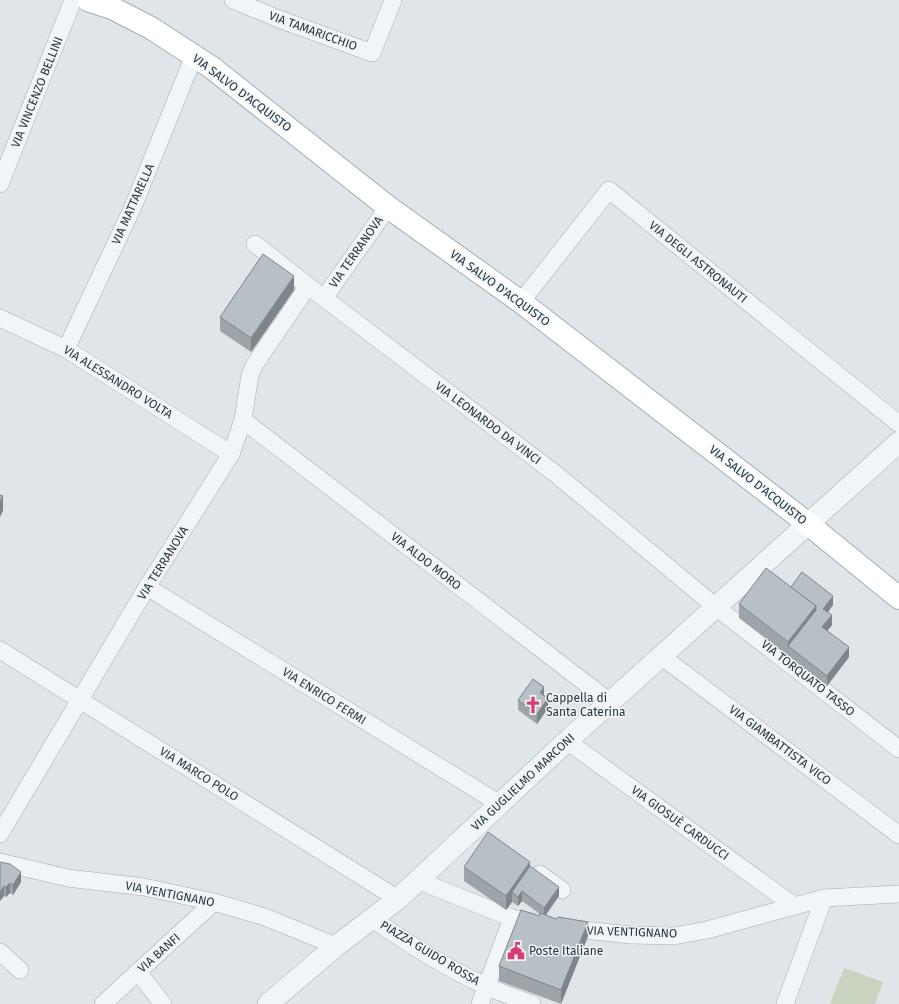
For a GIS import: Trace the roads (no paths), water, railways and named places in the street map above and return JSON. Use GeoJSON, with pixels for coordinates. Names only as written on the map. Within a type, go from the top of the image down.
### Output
{"type":"FeatureCollection","features":[{"type":"Feature","properties":{"kind":"main road","name":"VIA SALVO D'ACQUISTO"},"geometry":{"type":"LineString","coordinates":[[88,0],[113,4],[211,67],[388,207],[521,302],[807,523],[899,598]]}},
{"type":"Feature","properties":{"kind":"street","name":"VIA VINCENZO BELLINI"},"geometry":{"type":"LineString","coordinates":[[0,184],[73,0]]}},
{"type":"Feature","properties":{"kind":"street","name":"VIA TAMARICCHIO"},"geometry":{"type":"LineString","coordinates":[[233,0],[279,19],[372,53],[393,0]]}},
{"type":"Feature","properties":{"kind":"street","name":"VIA MATTARELLA"},"geometry":{"type":"LineString","coordinates":[[66,349],[132,209],[194,56]]}},
{"type":"Feature","properties":{"kind":"street","name":"VIA DEGLI ASTRONAUTI"},"geometry":{"type":"LineString","coordinates":[[521,302],[609,190],[899,424]]}},
{"type":"Feature","properties":{"kind":"street","name":"VIA TERRANOVA"},"geometry":{"type":"LineString","coordinates":[[324,298],[388,207]]}},
{"type":"Feature","properties":{"kind":"street","name":"VIA LEONARDO DA VINCI"},"geometry":{"type":"LineString","coordinates":[[255,244],[557,475],[716,607]]}},
{"type":"Feature","properties":{"kind":"street","name":"VIA TERRANOVA"},"geometry":{"type":"LineString","coordinates":[[0,834],[147,587],[231,454],[243,420],[250,375],[255,364],[308,286]]}},
{"type":"Feature","properties":{"kind":"street","name":"VIA ALESSANDRO VOLTA"},"geometry":{"type":"LineString","coordinates":[[0,318],[66,349],[231,454]]}},
{"type":"Feature","properties":{"kind":"street","name":"VIA ALDO MORO"},"geometry":{"type":"LineString","coordinates":[[243,420],[610,702]]}},
{"type":"Feature","properties":{"kind":"street","name":"VIA GUGLIELMO MARCONI"},"geometry":{"type":"LineString","coordinates":[[268,1004],[336,946],[373,919],[417,880],[482,831],[500,804],[567,741],[807,523],[899,442]]}},
{"type":"Feature","properties":{"kind":"street","name":"VIA ENRICO FERMI"},"geometry":{"type":"LineString","coordinates":[[147,587],[500,804]]}},
{"type":"Feature","properties":{"kind":"street","name":"VIA TORQUATO TASSO"},"geometry":{"type":"LineString","coordinates":[[716,607],[899,749]]}},
{"type":"Feature","properties":{"kind":"street","name":"VIA MARCO POLO"},"geometry":{"type":"LineString","coordinates":[[0,650],[398,898]]}},
{"type":"Feature","properties":{"kind":"street","name":"VIA GIAMBATTISTA VICO"},"geometry":{"type":"LineString","coordinates":[[661,656],[899,835]]}},
{"type":"Feature","properties":{"kind":"street","name":"VIA GIOSUÈ CARDUCCI"},"geometry":{"type":"LineString","coordinates":[[567,741],[793,905]]}},
{"type":"Feature","properties":{"kind":"street","name":"VIA VENTIGNANO"},"geometry":{"type":"LineString","coordinates":[[0,862],[68,878],[144,887],[214,902],[265,917],[336,946]]}},
{"type":"Feature","properties":{"kind":"street"},"geometry":{"type":"LineString","coordinates":[[525,863],[562,890]]}},
{"type":"Feature","properties":{"kind":"street","name":"VIA VENTIGNANO"},"geometry":{"type":"LineString","coordinates":[[417,880],[512,918],[579,930],[631,935],[674,936],[707,930],[793,905],[824,898],[899,894]]}},
{"type":"Feature","properties":{"kind":"street"},"geometry":{"type":"LineString","coordinates":[[785,1004],[824,898]]}},
{"type":"Feature","properties":{"kind":"street","name":"VIA BANFI"},"geometry":{"type":"LineString","coordinates":[[103,1004],[214,902]]}},
{"type":"Feature","properties":{"kind":"street"},"geometry":{"type":"LineString","coordinates":[[480,1004],[512,918]]}},
{"type":"Feature","properties":{"kind":"street","name":"PIAZZA GUIDO ROSSA"},"geometry":{"type":"LineString","coordinates":[[373,919],[394,934],[487,986],[532,1004]]}},
{"type":"Feature","properties":{"kind":"street"},"geometry":{"type":"LineString","coordinates":[[0,952],[20,970]]}},
{"type":"Feature","properties":{"kind":"street"},"geometry":{"type":"LineString","coordinates":[[138,972],[163,1004]]}},
{"type":"Feature","properties":{"kind":"place","name":"Cappella di Santa Caterina"},"geometry":{"type":"Point","coordinates":[533,705]}},
{"type":"Feature","properties":{"kind":"place","name":"Poste Italiane"},"geometry":{"type":"Point","coordinates":[516,951]}}]}
